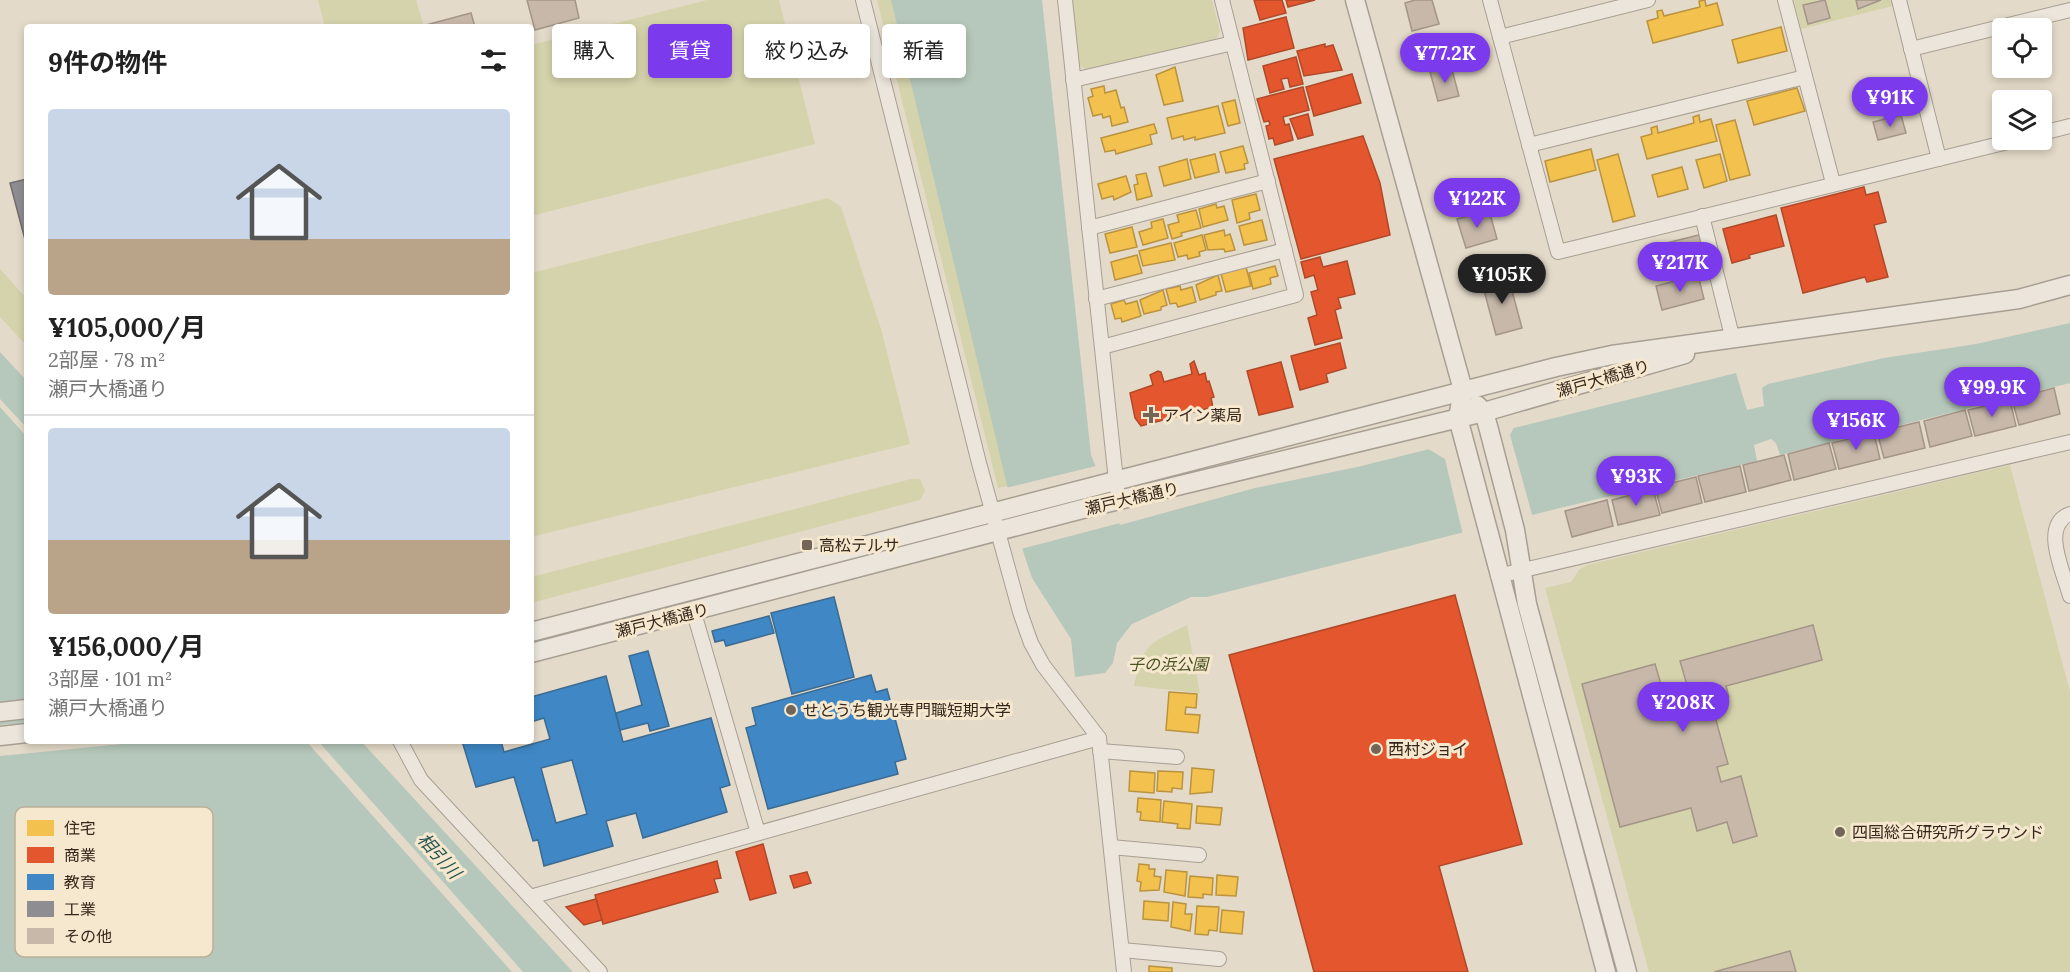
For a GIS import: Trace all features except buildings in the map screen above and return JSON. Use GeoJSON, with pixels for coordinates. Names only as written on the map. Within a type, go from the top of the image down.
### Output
{"type":"FeatureCollection","features":[{"type":"Feature","properties":{"kind":"street"},"geometry":{"type":"LineString","coordinates":[[863,0],[991,512],[1031,643],[1043,665],[1099,744],[1124,972]]}},
{"type":"Feature","properties":{"kind":"street"},"geometry":{"type":"LineString","coordinates":[[1065,0],[1102,347],[1110,482],[1115,502]]}},
{"type":"Feature","properties":{"kind":"street"},"geometry":{"type":"LineString","coordinates":[[1102,347],[1296,295],[1222,0]]}},
{"type":"Feature","properties":{"kind":"street"},"geometry":{"type":"LineString","coordinates":[[1355,0],[1463,390],[1458,418],[1498,576],[1606,972]]}},
{"type":"Feature","properties":{"kind":"street"},"geometry":{"type":"LineString","coordinates":[[1490,0],[1558,252],[1992,146]]}},
{"type":"Feature","properties":{"kind":"street"},"geometry":{"type":"LineString","coordinates":[[1500,37],[1648,0]]}},
{"type":"Feature","properties":{"kind":"street"},"geometry":{"type":"LineString","coordinates":[[1785,0],[1833,183]]}},
{"type":"Feature","properties":{"kind":"street"},"geometry":{"type":"LineString","coordinates":[[1899,0],[1939,159]]}},
{"type":"Feature","properties":{"kind":"street"},"geometry":{"type":"LineString","coordinates":[[1911,49],[2070,10]]}},
{"type":"Feature","properties":{"kind":"street"},"geometry":{"type":"LineString","coordinates":[[1073,80],[1233,43]]}},
{"type":"Feature","properties":{"kind":"street"},"geometry":{"type":"LineString","coordinates":[[1529,146],[1805,77]]}},
{"type":"Feature","properties":{"kind":"street"},"geometry":{"type":"LineString","coordinates":[[2052,130],[2070,126]]}},
{"type":"Feature","properties":{"kind":"street"},"geometry":{"type":"LineString","coordinates":[[1089,228],[1268,182]]}},
{"type":"Feature","properties":{"kind":"street"},"geometry":{"type":"LineString","coordinates":[[1702,216],[1733,340]]}},
{"type":"Feature","properties":{"kind":"street"},"geometry":{"type":"LineString","coordinates":[[1096,299],[1285,250]]}},
{"type":"Feature","properties":{"kind":"street","name":"瀬戸大橋通り"},"geometry":{"type":"LineString","coordinates":[[534,631],[813,561],[991,512],[1463,390],[1612,355],[2019,299],[2070,285]]}},
{"type":"Feature","properties":{"kind":"street","name":"瀬戸大橋通り"},"geometry":{"type":"LineString","coordinates":[[534,652],[1016,526],[1484,412],[1598,381],[1733,340]]}},
{"type":"Feature","properties":{"kind":"street"},"geometry":{"type":"LineString","coordinates":[[1463,390],[1484,412],[1515,530],[1527,604],[1626,972]]}},
{"type":"Feature","properties":{"kind":"street"},"geometry":{"type":"LineString","coordinates":[[1498,576],[2070,442]]}},
{"type":"Feature","properties":{"kind":"street"},"geometry":{"type":"LineString","coordinates":[[2070,514],[2060,520],[2054,535],[2070,596]]}},
{"type":"Feature","properties":{"kind":"street"},"geometry":{"type":"LineString","coordinates":[[694,612],[758,833]]}},
{"type":"Feature","properties":{"kind":"street"},"geometry":{"type":"LineString","coordinates":[[0,712],[24,709]]}},
{"type":"Feature","properties":{"kind":"street"},"geometry":{"type":"LineString","coordinates":[[0,736],[24,734]]}},
{"type":"Feature","properties":{"kind":"street"},"geometry":{"type":"LineString","coordinates":[[402,744],[421,780],[600,972]]}},
{"type":"Feature","properties":{"kind":"street"},"geometry":{"type":"LineString","coordinates":[[530,897],[758,833],[1099,744],[1177,757]]}},
{"type":"Feature","properties":{"kind":"street"},"geometry":{"type":"LineString","coordinates":[[1111,847],[1199,855]]}},
{"type":"Feature","properties":{"kind":"street"},"geometry":{"type":"LineString","coordinates":[[1122,950],[1219,959]]}},
{"type":"Feature","properties":{"kind":"green space"},"geometry":{"type":"Polygon","coordinates":[[[318,0],[416,0],[423,24],[324,24],[318,0]]]}},
{"type":"Feature","properties":{"kind":"green space"},"geometry":{"type":"Polygon","coordinates":[[[707,0],[779,0],[785,24],[744,24],[744,78],[798,78],[815,144],[534,215],[534,44],[552,40],[552,78],[636,78],[636,24],[613,24],[707,0]]]}},
{"type":"Feature","properties":{"kind":"green space"},"geometry":{"type":"Polygon","coordinates":[[[877,0],[891,0],[897,24],[883,24],[877,0]]]}},
{"type":"Feature","properties":{"kind":"green space"},"geometry":{"type":"Polygon","coordinates":[[[1071,0],[1212,0],[1220,31],[1216,40],[1087,70],[1079,65],[1071,0]]]}},
{"type":"Feature","properties":{"kind":"green space"},"geometry":{"type":"Polygon","coordinates":[[[1794,0],[1891,0],[1893,6],[1801,29],[1794,0]]]}},
{"type":"Feature","properties":{"kind":"green space"},"geometry":{"type":"Polygon","coordinates":[[[896,78],[910,78],[1008,486],[998,488],[896,78]]]}},
{"type":"Feature","properties":{"kind":"green space"},"geometry":{"type":"Polygon","coordinates":[[[828,198],[841,207],[881,329],[910,444],[534,536],[534,272],[828,198]]]}},
{"type":"Feature","properties":{"kind":"green space"},"geometry":{"type":"Polygon","coordinates":[[[0,269],[24,296],[24,343],[0,317],[0,269]]]}},
{"type":"Feature","properties":{"kind":"green space","name":"四国総合研究所グラウンド"},"geometry":{"type":"Polygon","coordinates":[[[2010,465],[2070,692],[2070,972],[1649,972],[1545,588],[1571,582],[1579,570],[1587,565],[2010,465]]]}},
{"type":"Feature","properties":{"kind":"green space"},"geometry":{"type":"Polygon","coordinates":[[[911,479],[920,479],[925,491],[920,500],[534,602],[534,576],[911,479]]]}},
{"type":"Feature","properties":{"kind":"green space","name":"子の浜公園"},"geometry":{"type":"Polygon","coordinates":[[[1187,625],[1200,693],[1134,686],[1141,661],[1150,646],[1187,625]]]}},
{"type":"Feature","properties":{"kind":"water"},"geometry":{"type":"Polygon","coordinates":[[[891,0],[1042,0],[1091,455],[1120,525],[1255,488],[1357,467],[1736,373],[1747,410],[1764,406],[1762,388],[1768,384],[1884,358],[1976,344],[2070,323],[2070,383],[1780,455],[1776,443],[1771,439],[1754,445],[1757,461],[1207,597],[1191,597],[1132,624],[1117,643],[1113,663],[1105,673],[1075,677],[1071,639],[1032,578],[1022,548],[910,78],[966,78],[966,24],[897,24],[891,0]]]}},
{"type":"Feature","properties":{"kind":"water"},"geometry":{"type":"Polygon","coordinates":[[[0,352],[24,378],[24,425],[0,399],[0,352]]]}},
{"type":"Feature","properties":{"kind":"water"},"geometry":{"type":"Polygon","coordinates":[[[0,407],[24,434],[24,744],[309,744],[512,972],[0,972],[0,407]]]}},
{"type":"Feature","properties":{"kind":"water","name":"相引川"},"geometry":{"type":"Polygon","coordinates":[[[321,744],[364,744],[573,972],[523,972],[321,744]]]}},
{"type":"Feature","properties":{"kind":"pier"},"geometry":{"type":"Polygon","coordinates":[[[1515,425],[1510,435],[1533,518],[1463,535],[1445,459],[1425,447],[1515,425]]]}},
{"type":"Feature","properties":{"kind":"pier"},"geometry":{"type":"Polygon","coordinates":[[[1096,466],[1120,523],[1021,549],[1006,488],[1096,466]]]}},
{"type":"Feature","properties":{"kind":"pier"},"geometry":{"type":"Polygon","coordinates":[[[24,723],[24,744],[122,744],[0,756],[0,725],[24,723]]]}},
{"type":"Feature","properties":{"kind":"place","name":"アイン薬局"},"geometry":{"type":"Point","coordinates":[1151,415]}},
{"type":"Feature","properties":{"kind":"place","name":"高松テルサ"},"geometry":{"type":"Point","coordinates":[807,545]}},
{"type":"Feature","properties":{"kind":"place","name":"せとうち観光専門職短期大学"},"geometry":{"type":"Point","coordinates":[791,710]}},
{"type":"Feature","properties":{"kind":"place","name":"西村ジョイ"},"geometry":{"type":"Point","coordinates":[1376,749]}},
{"type":"Feature","properties":{"kind":"place","name":"四国総合研究所グラウンド"},"geometry":{"type":"Point","coordinates":[1840,832]}}]}
